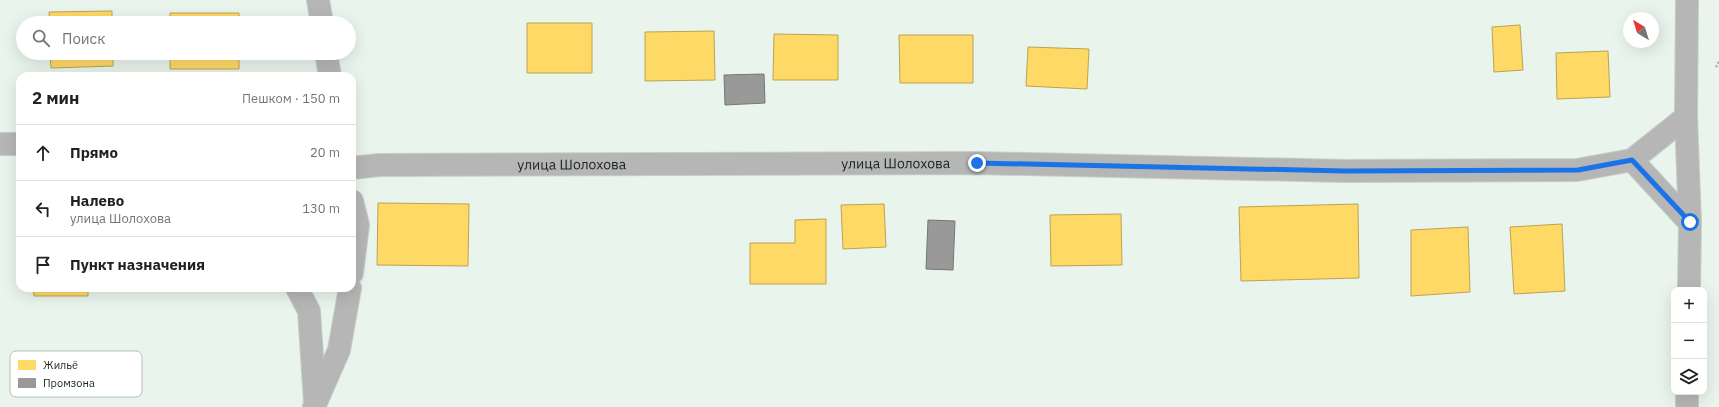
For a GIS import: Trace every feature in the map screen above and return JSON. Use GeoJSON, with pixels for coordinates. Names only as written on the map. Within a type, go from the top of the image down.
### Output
{"type":"FeatureCollection","features":[{"type":"Feature","properties":{"kind":"street"},"geometry":{"type":"LineString","coordinates":[[318,0],[321,16]]}},
{"type":"Feature","properties":{"kind":"street"},"geometry":{"type":"LineString","coordinates":[[1687,0],[1686,117],[1690,222],[1689,287]]}},
{"type":"Feature","properties":{"kind":"street"},"geometry":{"type":"LineString","coordinates":[[327,60],[329,72]]}},
{"type":"Feature","properties":{"kind":"street"},"geometry":{"type":"LineString","coordinates":[[1686,117],[1632,160],[1690,222]]}},
{"type":"Feature","properties":{"kind":"street"},"geometry":{"type":"LineString","coordinates":[[0,144],[16,144]]}},
{"type":"Feature","properties":{"kind":"street","name":"улица Шолохова"},"geometry":{"type":"LineString","coordinates":[[356,168],[379,165],[977,163],[1345,171],[1578,170],[1632,160]]}},
{"type":"Feature","properties":{"kind":"street"},"geometry":{"type":"LineString","coordinates":[[356,217],[358,225],[356,241]]}},
{"type":"Feature","properties":{"kind":"street"},"geometry":{"type":"LineString","coordinates":[[299,292],[309,311],[315,406]]}},
{"type":"Feature","properties":{"kind":"street"},"geometry":{"type":"LineString","coordinates":[[315,406],[339,350],[349,292]]}},
{"type":"Feature","properties":{"kind":"street"},"geometry":{"type":"LineString","coordinates":[[1687,395],[1687,407]]}},
{"type":"Feature","properties":{"kind":"building: Жильё"},"geometry":{"type":"Polygon","coordinates":[[[112,11],[112,16],[49,16],[49,12],[112,11]]]}},
{"type":"Feature","properties":{"kind":"building: Жильё"},"geometry":{"type":"Polygon","coordinates":[[[170,13],[239,13],[239,16],[170,16],[170,13]]]}},
{"type":"Feature","properties":{"kind":"building: Жильё"},"geometry":{"type":"Polygon","coordinates":[[[527,23],[592,23],[592,73],[527,73],[527,23]]]}},
{"type":"Feature","properties":{"kind":"building: Жильё"},"geometry":{"type":"Polygon","coordinates":[[[1520,25],[1523,70],[1494,72],[1492,27],[1520,25]]]}},
{"type":"Feature","properties":{"kind":"building: Жильё"},"geometry":{"type":"Polygon","coordinates":[[[714,31],[715,80],[645,81],[645,32],[714,31]]]}},
{"type":"Feature","properties":{"kind":"building: Жильё"},"geometry":{"type":"Polygon","coordinates":[[[774,34],[838,35],[838,80],[773,80],[774,34]]]}},
{"type":"Feature","properties":{"kind":"building: Жильё"},"geometry":{"type":"Polygon","coordinates":[[[899,35],[973,35],[973,83],[900,83],[899,35]]]}},
{"type":"Feature","properties":{"kind":"building: Жильё"},"geometry":{"type":"Polygon","coordinates":[[[1028,47],[1089,49],[1087,89],[1026,86],[1028,47]]]}},
{"type":"Feature","properties":{"kind":"building: Жильё"},"geometry":{"type":"Polygon","coordinates":[[[1608,51],[1610,97],[1557,99],[1556,53],[1608,51]]]}},
{"type":"Feature","properties":{"kind":"building: Жильё"},"geometry":{"type":"Polygon","coordinates":[[[50,60],[113,60],[113,66],[51,68],[50,60]]]}},
{"type":"Feature","properties":{"kind":"building: Жильё"},"geometry":{"type":"Polygon","coordinates":[[[170,60],[239,60],[239,69],[170,69],[170,60]]]}},
{"type":"Feature","properties":{"kind":"building: Жильё"},"geometry":{"type":"Polygon","coordinates":[[[378,203],[469,204],[468,266],[377,265],[378,203]]]}},
{"type":"Feature","properties":{"kind":"building: Жильё"},"geometry":{"type":"Polygon","coordinates":[[[884,204],[886,247],[843,249],[841,205],[884,204]]]}},
{"type":"Feature","properties":{"kind":"building: Жильё"},"geometry":{"type":"Polygon","coordinates":[[[1358,204],[1359,278],[1241,281],[1239,207],[1358,204]]]}},
{"type":"Feature","properties":{"kind":"building: Жильё"},"geometry":{"type":"Polygon","coordinates":[[[1121,214],[1122,265],[1051,266],[1050,215],[1121,214]]]}},
{"type":"Feature","properties":{"kind":"building: Жильё"},"geometry":{"type":"Polygon","coordinates":[[[826,219],[826,284],[750,284],[750,243],[795,243],[795,220],[826,219]]]}},
{"type":"Feature","properties":{"kind":"building: Жильё"},"geometry":{"type":"Polygon","coordinates":[[[1562,224],[1565,291],[1514,294],[1510,227],[1562,224]]]}},
{"type":"Feature","properties":{"kind":"building: Жильё"},"geometry":{"type":"Polygon","coordinates":[[[1468,227],[1470,292],[1411,296],[1411,230],[1468,227]]]}},
{"type":"Feature","properties":{"kind":"building: Жильё"},"geometry":{"type":"Polygon","coordinates":[[[34,292],[88,292],[88,296],[34,296],[34,292]]]}},
{"type":"Feature","properties":{"kind":"building: Промзона"},"geometry":{"type":"Polygon","coordinates":[[[764,74],[765,103],[725,105],[724,75],[764,74]]]}},
{"type":"Feature","properties":{"kind":"building: Промзона"},"geometry":{"type":"Polygon","coordinates":[[[928,220],[955,221],[953,270],[926,269],[928,220]]]}},
{"type":"Feature","properties":{"kind":"route"},"geometry":{"type":"LineString","coordinates":[[977,163],[1345,171],[1578,170],[1632,160],[1690,222]]}}]}
